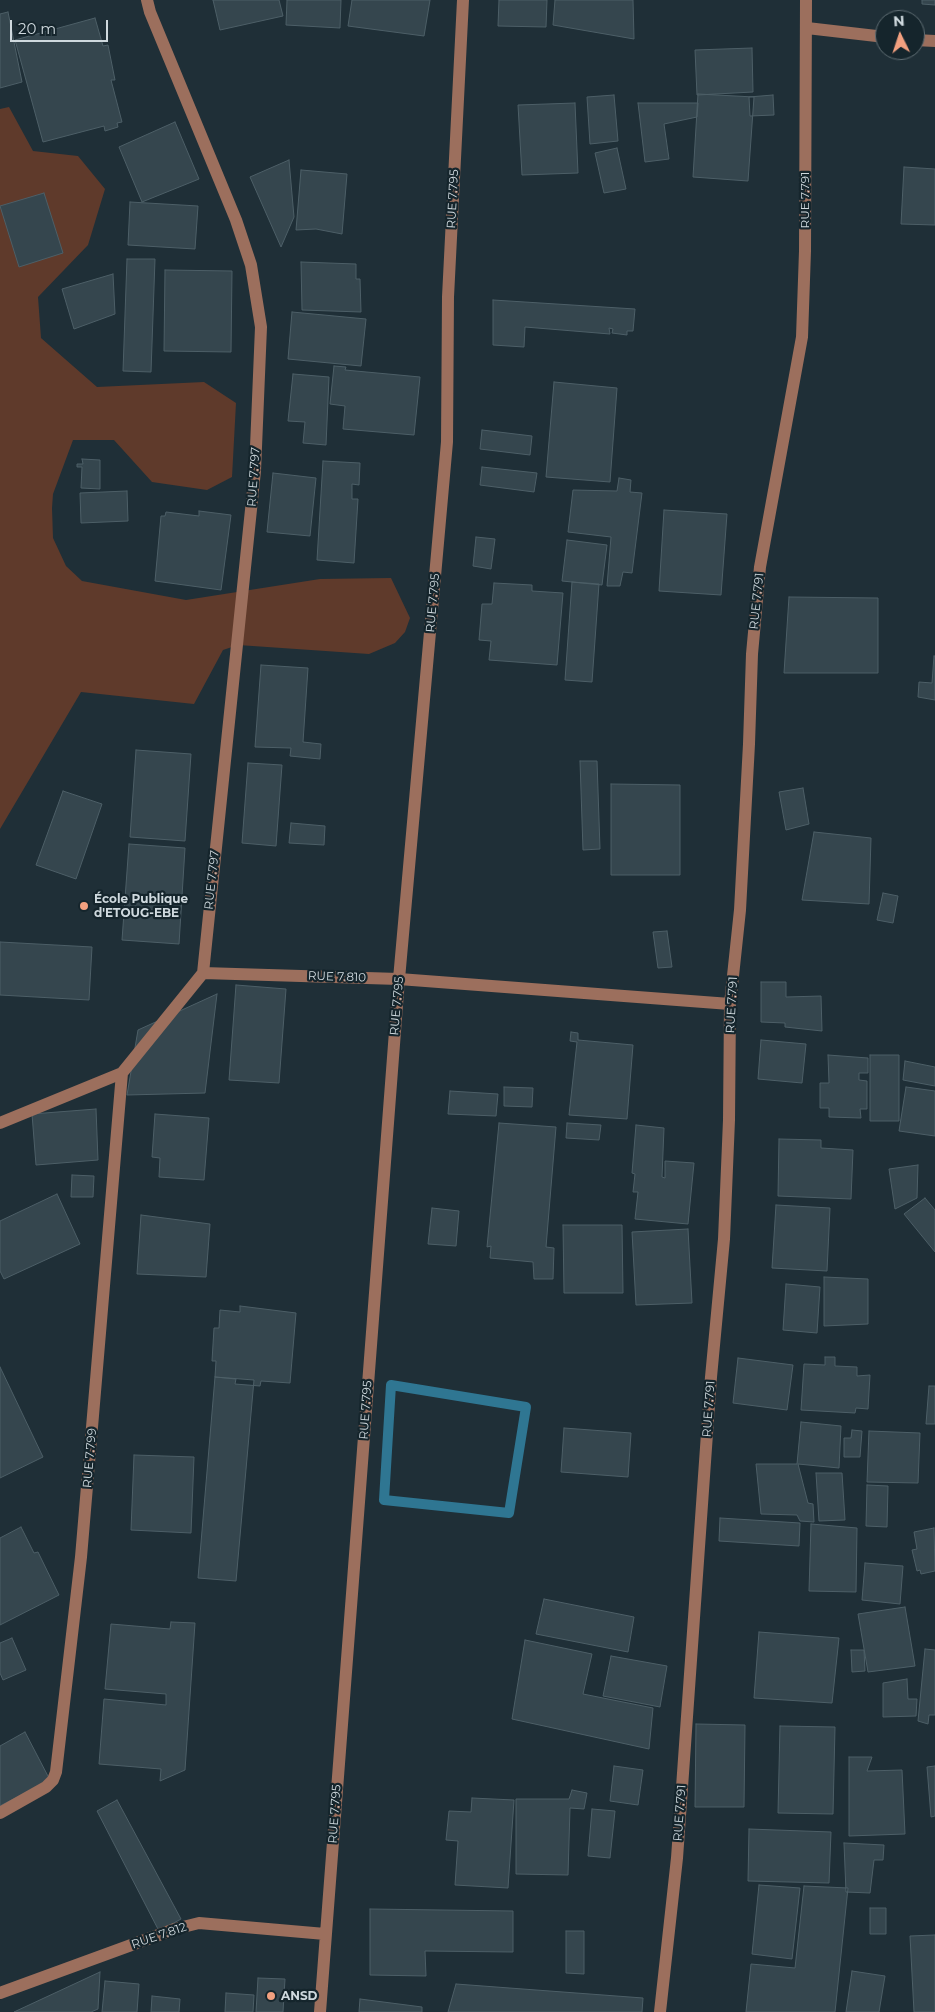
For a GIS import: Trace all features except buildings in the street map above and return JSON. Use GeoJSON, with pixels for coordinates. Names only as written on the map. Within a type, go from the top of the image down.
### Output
{"type":"FeatureCollection","features":[{"type":"Feature","properties":{"kind":"street","name":"RUE 7.797"},"geometry":{"type":"LineString","coordinates":[[147,0],[150,12],[236,220],[251,265],[261,327],[255,471],[203,973]]}},
{"type":"Feature","properties":{"kind":"street","name":"RUE 7.795"},"geometry":{"type":"LineString","coordinates":[[320,2012],[399,979],[447,442],[448,297],[463,0]]}},
{"type":"Feature","properties":{"kind":"street","name":"RUE 7.791"},"geometry":{"type":"LineString","coordinates":[[660,2012],[677,1858],[710,1387],[724,1239],[729,1120],[730,1004],[740,910],[752,654],[760,567],[802,337],[805,251],[806,0]]}},
{"type":"Feature","properties":{"kind":"street"},"geometry":{"type":"LineString","coordinates":[[806,28],[875,36]]}},
{"type":"Feature","properties":{"kind":"street","name":"RUE 7.810"},"geometry":{"type":"LineString","coordinates":[[203,973],[399,979],[730,1004]]}},
{"type":"Feature","properties":{"kind":"street"},"geometry":{"type":"LineString","coordinates":[[0,1123],[122,1073],[203,973]]}},
{"type":"Feature","properties":{"kind":"street","name":"RUE 7.799"},"geometry":{"type":"LineString","coordinates":[[0,1813],[46,1786],[56,1772],[81,1557],[122,1073]]}},
{"type":"Feature","properties":{"kind":"street","name":"RUE 7.812"},"geometry":{"type":"LineString","coordinates":[[0,1993],[175,1929],[199,1923],[325,1934]]}},
{"type":"Feature","properties":{"kind":"shaded area"},"geometry":{"type":"Polygon","coordinates":[[[9,107],[33,151],[78,156],[105,189],[88,245],[38,297],[41,338],[97,387],[204,382],[236,403],[232,477],[207,490],[152,482],[114,440],[73,440],[53,494],[52,508],[53,538],[66,566],[82,581],[186,600],[320,579],[391,578],[410,618],[405,632],[395,643],[369,654],[238,645],[223,650],[194,704],[81,692],[0,829],[0,109],[9,107]]]}},
{"type":"Feature","properties":{"kind":"waterway"},"geometry":{"type":"LineString","coordinates":[[391,1385],[526,1407],[509,1513],[384,1500],[391,1385]]}},
{"type":"Feature","properties":{"kind":"place","name":"École Publique d'ETOUG-EBE"},"geometry":{"type":"Point","coordinates":[84,906]}},
{"type":"Feature","properties":{"kind":"place","name":"ANSD"},"geometry":{"type":"Point","coordinates":[271,1996]}}]}
